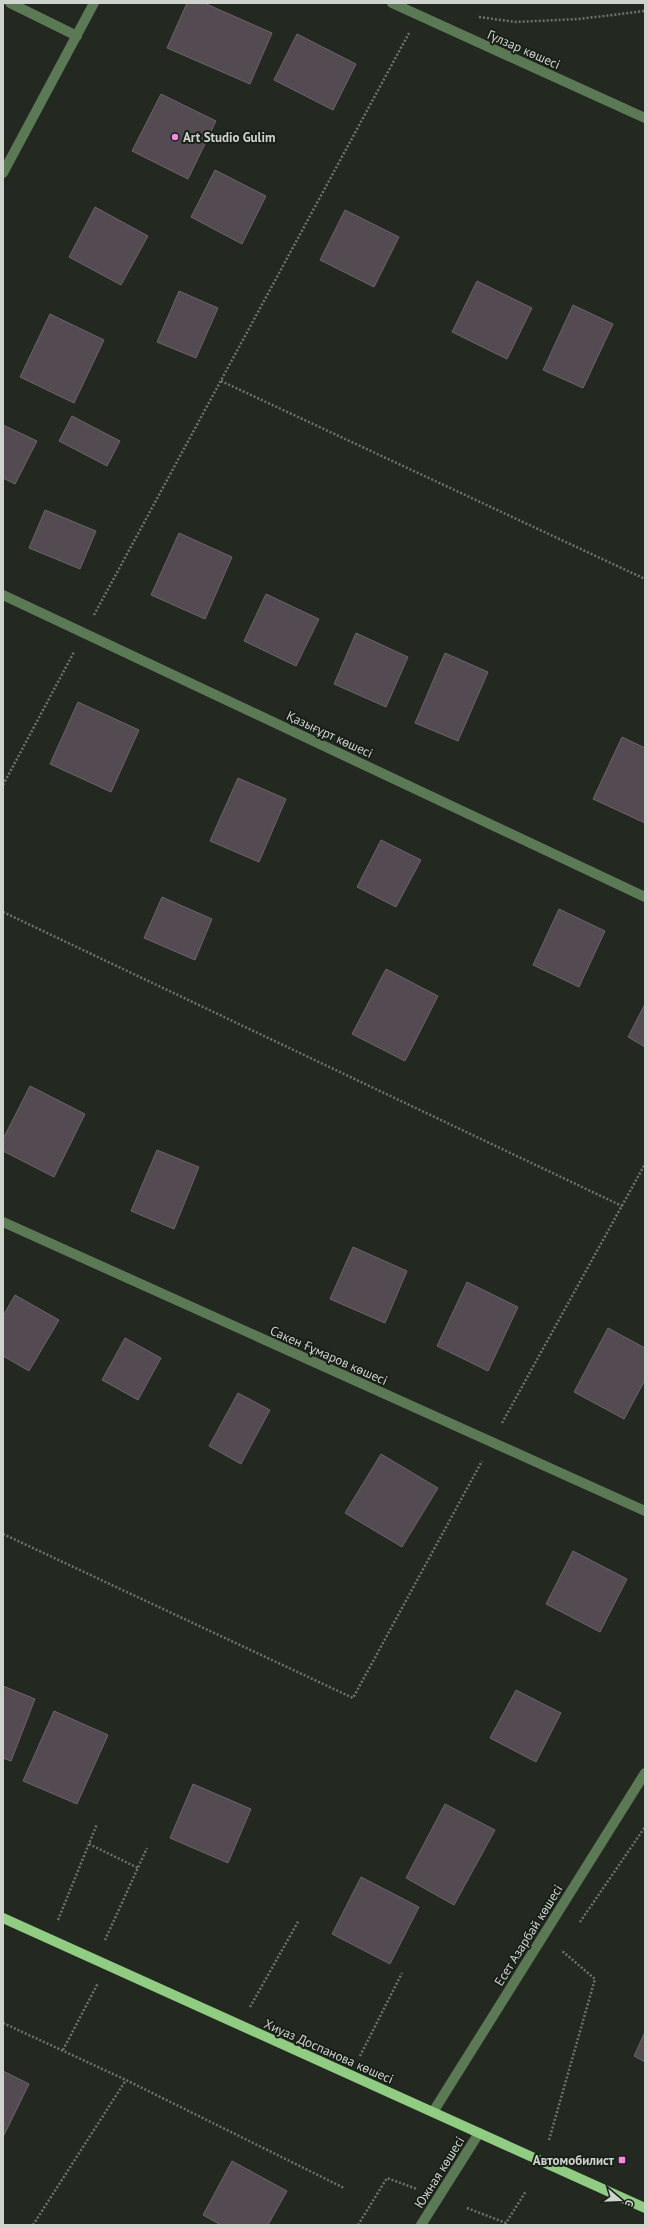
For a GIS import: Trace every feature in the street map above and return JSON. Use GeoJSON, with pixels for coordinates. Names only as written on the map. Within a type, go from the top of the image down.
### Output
{"type":"FeatureCollection","features":[{"type":"Feature","properties":{"kind":"main road","name":"Хиуаз Доспанова көшесі"},"geometry":{"type":"LineString","coordinates":[[3,1918],[645,2208]]}},
{"type":"Feature","properties":{"kind":"street"},"geometry":{"type":"LineString","coordinates":[[10,3],[77,36]]}},
{"type":"Feature","properties":{"kind":"street"},"geometry":{"type":"LineString","coordinates":[[3,173],[94,3]]}},
{"type":"Feature","properties":{"kind":"street","name":"Гүлзар көшесі"},"geometry":{"type":"LineString","coordinates":[[392,3],[645,118]]}},
{"type":"Feature","properties":{"kind":"street","name":"Қазығұрт көшесі"},"geometry":{"type":"LineString","coordinates":[[3,595],[645,897]]}},
{"type":"Feature","properties":{"kind":"street","name":"Сакен Ғұмаров көшесі"},"geometry":{"type":"LineString","coordinates":[[3,1222],[645,1511]]}},
{"type":"Feature","properties":{"kind":"street","name":"Есет Азарбай көшесі"},"geometry":{"type":"LineString","coordinates":[[433,2112],[645,1773]]}},
{"type":"Feature","properties":{"kind":"street","name":"Южная көшесі"},"geometry":{"type":"LineString","coordinates":[[421,2225],[479,2133]]}},
{"type":"Feature","properties":{"kind":"path"},"geometry":{"type":"LineString","coordinates":[[471,16],[516,22],[579,18],[645,11]]}},
{"type":"Feature","properties":{"kind":"path"},"geometry":{"type":"LineString","coordinates":[[3,785],[418,15]]}},
{"type":"Feature","properties":{"kind":"path"},"geometry":{"type":"LineString","coordinates":[[221,381],[645,579]]}},
{"type":"Feature","properties":{"kind":"path"},"geometry":{"type":"LineString","coordinates":[[3,912],[622,1206]]}},
{"type":"Feature","properties":{"kind":"path"},"geometry":{"type":"LineString","coordinates":[[3,1534],[353,1698],[645,1164]]}},
{"type":"Feature","properties":{"kind":"path"},"geometry":{"type":"LineString","coordinates":[[51,1939],[97,1824]]}},
{"type":"Feature","properties":{"kind":"path"},"geometry":{"type":"LineString","coordinates":[[578,1924],[645,1827]]}},
{"type":"Feature","properties":{"kind":"path"},"geometry":{"type":"LineString","coordinates":[[89,1844],[138,1868]]}},
{"type":"Feature","properties":{"kind":"path"},"geometry":{"type":"LineString","coordinates":[[96,1960],[147,1848]]}},
{"type":"Feature","properties":{"kind":"path"},"geometry":{"type":"LineString","coordinates":[[240,2025],[299,1920]]}},
{"type":"Feature","properties":{"kind":"path"},"geometry":{"type":"LineString","coordinates":[[549,2140],[595,1979],[561,1950],[565,1944]]}},
{"type":"Feature","properties":{"kind":"path"},"geometry":{"type":"LineString","coordinates":[[62,2050],[107,1965]]}},
{"type":"Feature","properties":{"kind":"path"},"geometry":{"type":"LineString","coordinates":[[350,2075],[402,1973]]}},
{"type":"Feature","properties":{"kind":"path"},"geometry":{"type":"LineString","coordinates":[[3,2023],[126,2080],[344,2188]]}},
{"type":"Feature","properties":{"kind":"path"},"geometry":{"type":"LineString","coordinates":[[33,2225],[126,2080]]}},
{"type":"Feature","properties":{"kind":"path"},"geometry":{"type":"LineString","coordinates":[[358,2225],[387,2178],[417,2189]]}},
{"type":"Feature","properties":{"kind":"path"},"geometry":{"type":"LineString","coordinates":[[467,2208],[506,2223],[526,2191]]}},
{"type":"Feature","properties":{"kind":"building"},"geometry":{"type":"Polygon","coordinates":[[[187,3],[204,3],[272,33],[250,84],[167,48],[187,3]]]}},
{"type":"Feature","properties":{"kind":"building"},"geometry":{"type":"Polygon","coordinates":[[[297,34],[356,64],[333,110],[274,80],[297,34]]]}},
{"type":"Feature","properties":{"kind":"building"},"geometry":{"type":"Polygon","coordinates":[[[161,94],[216,121],[188,179],[132,151],[161,94]]]}},
{"type":"Feature","properties":{"kind":"building"},"geometry":{"type":"Polygon","coordinates":[[[215,170],[266,196],[242,244],[191,217],[215,170]]]}},
{"type":"Feature","properties":{"kind":"building"},"geometry":{"type":"Polygon","coordinates":[[[95,207],[148,236],[121,285],[69,257],[95,207]]]}},
{"type":"Feature","properties":{"kind":"building"},"geometry":{"type":"Polygon","coordinates":[[[345,210],[399,237],[374,287],[320,260],[345,210]]]}},
{"type":"Feature","properties":{"kind":"building"},"geometry":{"type":"Polygon","coordinates":[[[477,281],[532,308],[507,359],[452,332],[477,281]]]}},
{"type":"Feature","properties":{"kind":"building"},"geometry":{"type":"Polygon","coordinates":[[[179,291],[218,308],[196,358],[157,342],[179,291]]]}},
{"type":"Feature","properties":{"kind":"building"},"geometry":{"type":"Polygon","coordinates":[[[573,305],[613,324],[583,388],[543,370],[573,305]]]}},
{"type":"Feature","properties":{"kind":"building"},"geometry":{"type":"Polygon","coordinates":[[[50,314],[104,340],[74,403],[20,377],[50,314]]]}},
{"type":"Feature","properties":{"kind":"building"},"geometry":{"type":"Polygon","coordinates":[[[72,416],[120,441],[107,466],[59,441],[72,416]]]}},
{"type":"Feature","properties":{"kind":"building"},"geometry":{"type":"Polygon","coordinates":[[[3,425],[37,441],[15,484],[3,478],[3,425]]]}},
{"type":"Feature","properties":{"kind":"building"},"geometry":{"type":"Polygon","coordinates":[[[45,510],[96,531],[80,569],[29,548],[45,510]]]}},
{"type":"Feature","properties":{"kind":"building"},"geometry":{"type":"Polygon","coordinates":[[[179,533],[232,557],[205,619],[151,595],[179,533]]]}},
{"type":"Feature","properties":{"kind":"building"},"geometry":{"type":"Polygon","coordinates":[[[266,594],[319,619],[296,666],[244,641],[266,594]]]}},
{"type":"Feature","properties":{"kind":"building"},"geometry":{"type":"Polygon","coordinates":[[[356,633],[408,657],[386,707],[334,684],[356,633]]]}},
{"type":"Feature","properties":{"kind":"building"},"geometry":{"type":"Polygon","coordinates":[[[445,653],[488,672],[458,741],[415,723],[445,653]]]}},
{"type":"Feature","properties":{"kind":"building"},"geometry":{"type":"Polygon","coordinates":[[[78,702],[139,730],[111,792],[50,764],[78,702]]]}},
{"type":"Feature","properties":{"kind":"building"},"geometry":{"type":"Polygon","coordinates":[[[622,737],[645,748],[645,823],[593,799],[622,737]]]}},
{"type":"Feature","properties":{"kind":"building"},"geometry":{"type":"Polygon","coordinates":[[[238,778],[286,799],[259,862],[210,841],[238,778]]]}},
{"type":"Feature","properties":{"kind":"building"},"geometry":{"type":"Polygon","coordinates":[[[381,840],[421,860],[396,907],[357,887],[381,840]]]}},
{"type":"Feature","properties":{"kind":"building"},"geometry":{"type":"Polygon","coordinates":[[[162,897],[212,919],[195,960],[144,938],[162,897]]]}},
{"type":"Feature","properties":{"kind":"building"},"geometry":{"type":"Polygon","coordinates":[[[559,909],[605,931],[579,987],[533,965],[559,909]]]}},
{"type":"Feature","properties":{"kind":"building"},"geometry":{"type":"Polygon","coordinates":[[[386,969],[438,996],[405,1061],[352,1034],[386,969]]]}},
{"type":"Feature","properties":{"kind":"building"},"geometry":{"type":"Polygon","coordinates":[[[645,1004],[645,1047],[628,1037],[645,1004]]]}},
{"type":"Feature","properties":{"kind":"building"},"geometry":{"type":"Polygon","coordinates":[[[30,1086],[85,1114],[54,1177],[3,1151],[3,1139],[30,1086]]]}},
{"type":"Feature","properties":{"kind":"building"},"geometry":{"type":"Polygon","coordinates":[[[157,1150],[199,1167],[174,1229],[131,1211],[157,1150]]]}},
{"type":"Feature","properties":{"kind":"building"},"geometry":{"type":"Polygon","coordinates":[[[353,1247],[407,1271],[385,1323],[330,1299],[353,1247]]]}},
{"type":"Feature","properties":{"kind":"building"},"geometry":{"type":"Polygon","coordinates":[[[467,1282],[518,1307],[488,1371],[437,1346],[467,1282]]]}},
{"type":"Feature","properties":{"kind":"building"},"geometry":{"type":"Polygon","coordinates":[[[15,1295],[59,1320],[29,1371],[3,1356],[3,1316],[15,1295]]]}},
{"type":"Feature","properties":{"kind":"building"},"geometry":{"type":"Polygon","coordinates":[[[608,1328],[645,1348],[645,1380],[624,1419],[574,1392],[608,1328]]]}},
{"type":"Feature","properties":{"kind":"building"},"geometry":{"type":"Polygon","coordinates":[[[125,1338],[161,1358],[138,1400],[102,1380],[125,1338]]]}},
{"type":"Feature","properties":{"kind":"building"},"geometry":{"type":"Polygon","coordinates":[[[238,1393],[270,1410],[241,1464],[209,1446],[238,1393]]]}},
{"type":"Feature","properties":{"kind":"building"},"geometry":{"type":"Polygon","coordinates":[[[381,1454],[438,1488],[402,1547],[345,1513],[381,1454]]]}},
{"type":"Feature","properties":{"kind":"building"},"geometry":{"type":"Polygon","coordinates":[[[573,1551],[627,1579],[600,1632],[546,1604],[573,1551]]]}},
{"type":"Feature","properties":{"kind":"building"},"geometry":{"type":"Polygon","coordinates":[[[3,1686],[35,1699],[11,1761],[3,1758],[3,1686]]]}},
{"type":"Feature","properties":{"kind":"building"},"geometry":{"type":"Polygon","coordinates":[[[516,1690],[561,1713],[536,1762],[490,1738],[516,1690]]]}},
{"type":"Feature","properties":{"kind":"building"},"geometry":{"type":"Polygon","coordinates":[[[54,1711],[108,1735],[77,1804],[23,1781],[54,1711]]]}},
{"type":"Feature","properties":{"kind":"building"},"geometry":{"type":"Polygon","coordinates":[[[193,1784],[251,1809],[228,1863],[170,1838],[193,1784]]]}},
{"type":"Feature","properties":{"kind":"building"},"geometry":{"type":"Polygon","coordinates":[[[445,1804],[495,1830],[454,1905],[406,1878],[445,1804]]]}},
{"type":"Feature","properties":{"kind":"building"},"geometry":{"type":"Polygon","coordinates":[[[361,1877],[419,1907],[390,1964],[332,1934],[361,1877]]]}},
{"type":"Feature","properties":{"kind":"building"},"geometry":{"type":"Polygon","coordinates":[[[645,2032],[645,2062],[634,2056],[645,2032]]]}},
{"type":"Feature","properties":{"kind":"building"},"geometry":{"type":"Polygon","coordinates":[[[3,2071],[29,2084],[3,2137],[3,2071]]]}},
{"type":"Feature","properties":{"kind":"building"},"geometry":{"type":"Polygon","coordinates":[[[232,2161],[287,2191],[268,2225],[221,2225],[203,2215],[232,2161]]]}},
{"type":"Feature","properties":{"kind":"place","name":"Art Studio Gulim"},"geometry":{"type":"Point","coordinates":[175,137]}},
{"type":"Feature","properties":{"kind":"place","name":"Автомобилист"},"geometry":{"type":"Point","coordinates":[622,2160]}}]}
